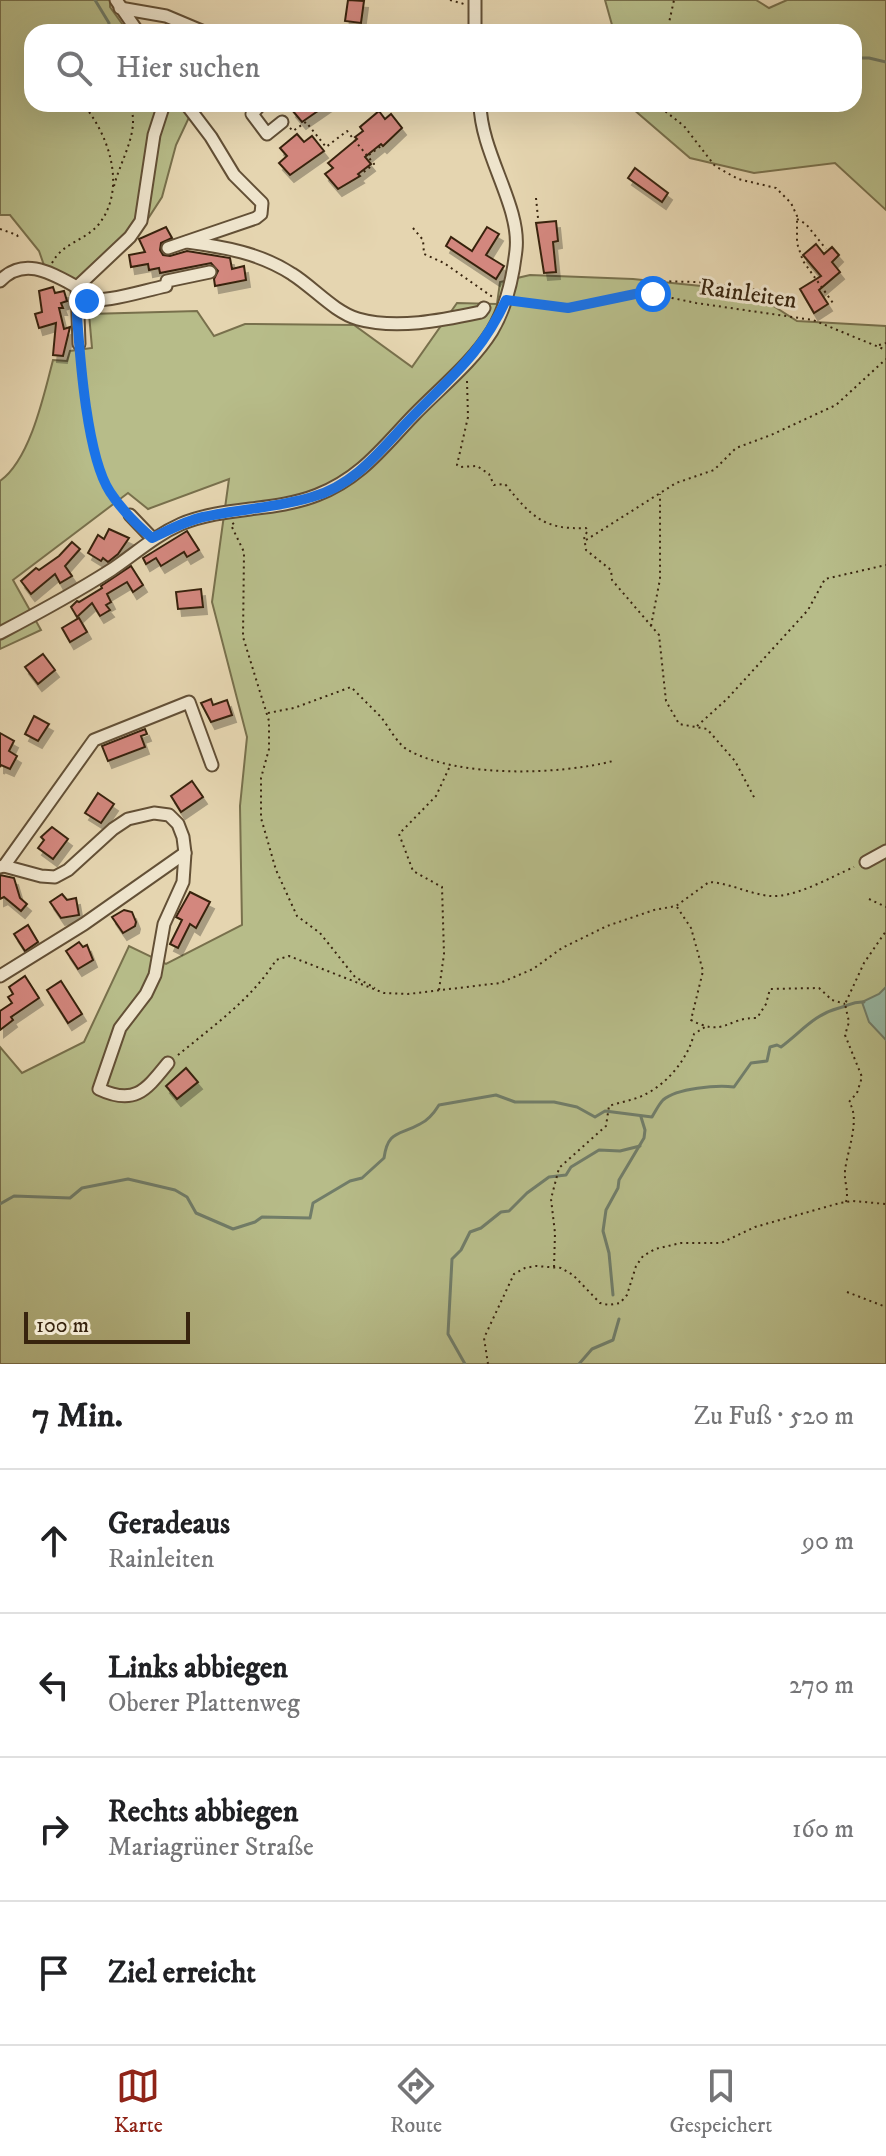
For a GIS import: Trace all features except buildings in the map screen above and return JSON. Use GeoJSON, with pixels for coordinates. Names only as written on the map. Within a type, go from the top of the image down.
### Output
{"type":"FeatureCollection","features":[{"type":"Feature","properties":{"kind":"street"},"geometry":{"type":"LineString","coordinates":[[473,3],[474,24]]}},
{"type":"Feature","properties":{"kind":"street"},"geometry":{"type":"LineString","coordinates":[[118,4],[132,24]]}},
{"type":"Feature","properties":{"kind":"street"},"geometry":{"type":"LineString","coordinates":[[118,4],[185,24]]}},
{"type":"Feature","properties":{"kind":"street"},"geometry":{"type":"LineString","coordinates":[[79,344],[77,293],[130,237],[141,221],[154,135],[161,112]]}},
{"type":"Feature","properties":{"kind":"street"},"geometry":{"type":"LineString","coordinates":[[168,248],[261,214],[262,203],[234,175],[192,112]]}},
{"type":"Feature","properties":{"kind":"street"},"geometry":{"type":"LineString","coordinates":[[254,112],[252,114],[267,134],[282,122]]}},
{"type":"Feature","properties":{"kind":"street"},"geometry":{"type":"LineString","coordinates":[[0,633],[69,597],[152,538],[203,517],[314,497],[349,479],[377,456],[459,370],[492,331],[517,246],[516,228],[485,139],[481,112]]}},
{"type":"Feature","properties":{"kind":"street"},"geometry":{"type":"LineString","coordinates":[[187,242],[243,251],[289,271],[336,307],[358,319],[383,322],[443,321],[481,312],[484,308]]}},
{"type":"Feature","properties":{"kind":"street"},"geometry":{"type":"LineString","coordinates":[[0,281],[21,268],[34,268],[50,272],[87,301],[166,286],[167,281],[210,272]]}},
{"type":"Feature","properties":{"kind":"street"},"geometry":{"type":"LineString","coordinates":[[130,515],[152,538]]}},
{"type":"Feature","properties":{"kind":"street"},"geometry":{"type":"LineString","coordinates":[[168,1063],[145,1091],[124,1097],[99,1089],[120,1028],[146,994],[155,975],[164,924],[183,882],[183,837],[175,820],[169,815],[154,813],[121,822],[68,870],[55,877],[2,866],[94,740],[189,702],[212,765]]}},
{"type":"Feature","properties":{"kind":"street"},"geometry":{"type":"LineString","coordinates":[[866,862],[886,851]]}},
{"type":"Feature","properties":{"kind":"street"},"geometry":{"type":"LineString","coordinates":[[0,976],[84,924],[185,853]]}},
{"type":"Feature","properties":{"kind":"path"},"geometry":{"type":"LineString","coordinates":[[450,0],[473,3]]}},
{"type":"Feature","properties":{"kind":"path"},"geometry":{"type":"LineString","coordinates":[[669,24],[674,0]]}},
{"type":"Feature","properties":{"kind":"path"},"geometry":{"type":"LineString","coordinates":[[50,272],[57,254],[99,224],[113,188],[105,137],[90,112]]}},
{"type":"Feature","properties":{"kind":"path"},"geometry":{"type":"LineString","coordinates":[[114,187],[127,153],[134,118],[132,112]]}},
{"type":"Feature","properties":{"kind":"path"},"geometry":{"type":"LineString","coordinates":[[666,112],[684,126],[715,166],[738,179],[776,188],[791,203],[797,219],[797,243],[803,261],[833,303]]}},
{"type":"Feature","properties":{"kind":"path"},"geometry":{"type":"LineString","coordinates":[[282,122],[284,120],[293,131],[306,122],[326,147],[347,131],[374,164],[361,174]]}},
{"type":"Feature","properties":{"kind":"path"},"geometry":{"type":"LineString","coordinates":[[368,156],[381,146]]}},
{"type":"Feature","properties":{"kind":"path"},"geometry":{"type":"LineString","coordinates":[[536,198],[538,218]]}},
{"type":"Feature","properties":{"kind":"path"},"geometry":{"type":"LineString","coordinates":[[797,219],[806,224],[826,249]]}},
{"type":"Feature","properties":{"kind":"path","name":"Rainleiten"},"geometry":{"type":"LineString","coordinates":[[413,228],[423,240],[424,254],[444,263],[489,297],[568,308],[640,293],[813,320],[886,350]]}},
{"type":"Feature","properties":{"kind":"path"},"geometry":{"type":"LineString","coordinates":[[0,229],[17,235],[19,239]]}},
{"type":"Feature","properties":{"kind":"path"},"geometry":{"type":"LineString","coordinates":[[640,293],[642,284],[653,281],[698,282],[763,291]]}},
{"type":"Feature","properties":{"kind":"path"},"geometry":{"type":"LineString","coordinates":[[877,345],[886,343]]}},
{"type":"Feature","properties":{"kind":"path"},"geometry":{"type":"LineString","coordinates":[[79,344],[95,456],[109,491],[130,515]]}},
{"type":"Feature","properties":{"kind":"path"},"geometry":{"type":"LineString","coordinates":[[585,541],[676,483],[714,470],[736,448],[836,405],[886,359]]}},
{"type":"Feature","properties":{"kind":"path"},"geometry":{"type":"LineString","coordinates":[[459,370],[467,381],[468,417],[457,465],[477,466],[489,474],[494,485],[505,484],[530,514],[562,529],[586,528],[586,550],[611,570],[612,580],[659,635],[666,701],[679,724],[707,729],[735,761],[755,799]]}},
{"type":"Feature","properties":{"kind":"path"},"geometry":{"type":"LineString","coordinates":[[651,626],[660,579],[660,493]]}},
{"type":"Feature","properties":{"kind":"path"},"geometry":{"type":"LineString","coordinates":[[242,521],[231,525],[244,552],[243,637],[269,721],[269,749],[261,778],[261,818],[276,870],[297,916],[320,933],[355,977],[384,993]]}},
{"type":"Feature","properties":{"kind":"path"},"geometry":{"type":"LineString","coordinates":[[696,727],[727,699],[808,610],[825,579],[886,565]]}},
{"type":"Feature","properties":{"kind":"path"},"geometry":{"type":"LineString","coordinates":[[267,713],[294,708],[351,687],[405,749],[450,765],[486,770],[582,769],[613,761]]}},
{"type":"Feature","properties":{"kind":"path"},"geometry":{"type":"LineString","coordinates":[[439,990],[444,954],[442,887],[413,871],[399,834],[436,796],[450,765]]}},
{"type":"Feature","properties":{"kind":"path"},"geometry":{"type":"LineString","coordinates":[[168,1063],[228,1015],[265,978],[276,960],[289,956],[384,993],[500,983],[533,969],[562,948],[607,926],[676,906],[709,882],[725,883],[775,897],[818,884],[866,862]]}},
{"type":"Feature","properties":{"kind":"path"},"geometry":{"type":"LineString","coordinates":[[869,899],[886,907]]}},
{"type":"Feature","properties":{"kind":"path"},"geometry":{"type":"LineString","coordinates":[[676,906],[691,928],[703,971],[691,1020],[705,1027],[723,1028],[746,1018],[757,1018],[766,1004],[770,989],[819,988],[832,1000],[845,1004]]}},
{"type":"Feature","properties":{"kind":"path"},"geometry":{"type":"LineString","coordinates":[[846,1202],[848,1192],[844,1174],[852,1134],[853,1107],[849,1102],[857,1093],[862,1077],[845,1035],[849,1022],[845,1004],[886,931]]}},
{"type":"Feature","properties":{"kind":"path"},"geometry":{"type":"LineString","coordinates":[[554,1267],[555,1233],[551,1199],[559,1168],[606,1126],[609,1106],[646,1094],[669,1076],[689,1051],[694,1034],[705,1027]]}},
{"type":"Feature","properties":{"kind":"path"},"geometry":{"type":"LineString","coordinates":[[488,1364],[484,1338],[514,1274],[536,1266],[554,1267],[573,1275],[600,1303],[620,1303],[627,1295],[636,1266],[643,1256],[655,1249],[681,1243],[721,1243],[755,1227],[846,1202],[886,1204]]}},
{"type":"Feature","properties":{"kind":"path"},"geometry":{"type":"LineString","coordinates":[[847,1292],[886,1307]]}},
{"type":"Feature","properties":{"kind":"shaded area"},"geometry":{"type":"Polygon","coordinates":[[[0,0],[110,0],[110,7],[122,24],[24,24],[24,112],[192,112],[176,145],[162,197],[131,245],[86,280],[76,284],[45,268],[39,251],[10,215],[0,215],[0,0]]]}},
{"type":"Feature","properties":{"kind":"shaded area"},"geometry":{"type":"Polygon","coordinates":[[[605,0],[756,0],[769,8],[787,0],[886,0],[886,210],[835,163],[754,173],[690,158],[636,112],[862,112],[862,24],[612,24],[605,0]]]}},
{"type":"Feature","properties":{"kind":"shaded area"},"geometry":{"type":"Polygon","coordinates":[[[530,275],[633,279],[750,291],[797,321],[886,326],[886,1364],[0,1364],[0,1047],[22,1073],[84,1042],[129,946],[166,964],[242,925],[240,806],[247,737],[212,602],[229,479],[148,509],[128,493],[13,580],[41,630],[0,649],[0,481],[11,471],[28,443],[53,360],[67,361],[70,351],[92,348],[89,314],[197,311],[214,336],[245,324],[354,325],[412,367],[457,303],[497,304],[500,282],[530,275]]]}},
{"type":"Feature","properties":{"kind":"shaded area"},"geometry":{"type":"Polygon","coordinates":[[[886,987],[886,1040],[869,1022],[862,1002],[886,987]]]}},
{"type":"Feature","properties":{"kind":"waterway"},"geometry":{"type":"LineString","coordinates":[[95,0],[109,24]]}},
{"type":"Feature","properties":{"kind":"waterway"},"geometry":{"type":"LineString","coordinates":[[862,58],[886,62]]}},
{"type":"Feature","properties":{"kind":"waterway"},"geometry":{"type":"LineString","coordinates":[[0,1204],[14,1196],[70,1198],[82,1188],[128,1179],[175,1190],[187,1197],[196,1213],[233,1229],[262,1217],[310,1218],[313,1203],[350,1181],[362,1178],[384,1158],[392,1138],[426,1120],[439,1105],[496,1095],[515,1102],[554,1102],[577,1107],[595,1117],[605,1111],[652,1117],[669,1096],[708,1087],[734,1087],[751,1063],[767,1061],[770,1047],[781,1047],[808,1024],[830,1011],[864,1002]]}},
{"type":"Feature","properties":{"kind":"waterway"},"geometry":{"type":"LineString","coordinates":[[613,1295],[609,1253],[603,1231],[606,1210],[619,1180],[644,1138],[641,1117]]}},
{"type":"Feature","properties":{"kind":"waterway"},"geometry":{"type":"LineString","coordinates":[[465,1364],[448,1334],[452,1259],[461,1250],[470,1232],[481,1228],[501,1212],[509,1211],[549,1177],[566,1175],[571,1167],[599,1150],[620,1151],[640,1146]]}},
{"type":"Feature","properties":{"kind":"waterway"},"geometry":{"type":"LineString","coordinates":[[579,1364],[592,1349],[613,1340],[619,1319]]}},
{"type":"Feature","properties":{"kind":"route"},"geometry":{"type":"LineString","coordinates":[[87,301],[77,299],[77,315],[95,456],[109,491],[152,538],[203,517],[314,497],[349,479],[377,456],[413,415],[471,358],[492,331],[506,300],[568,308],[640,293],[653,294]]}}]}
